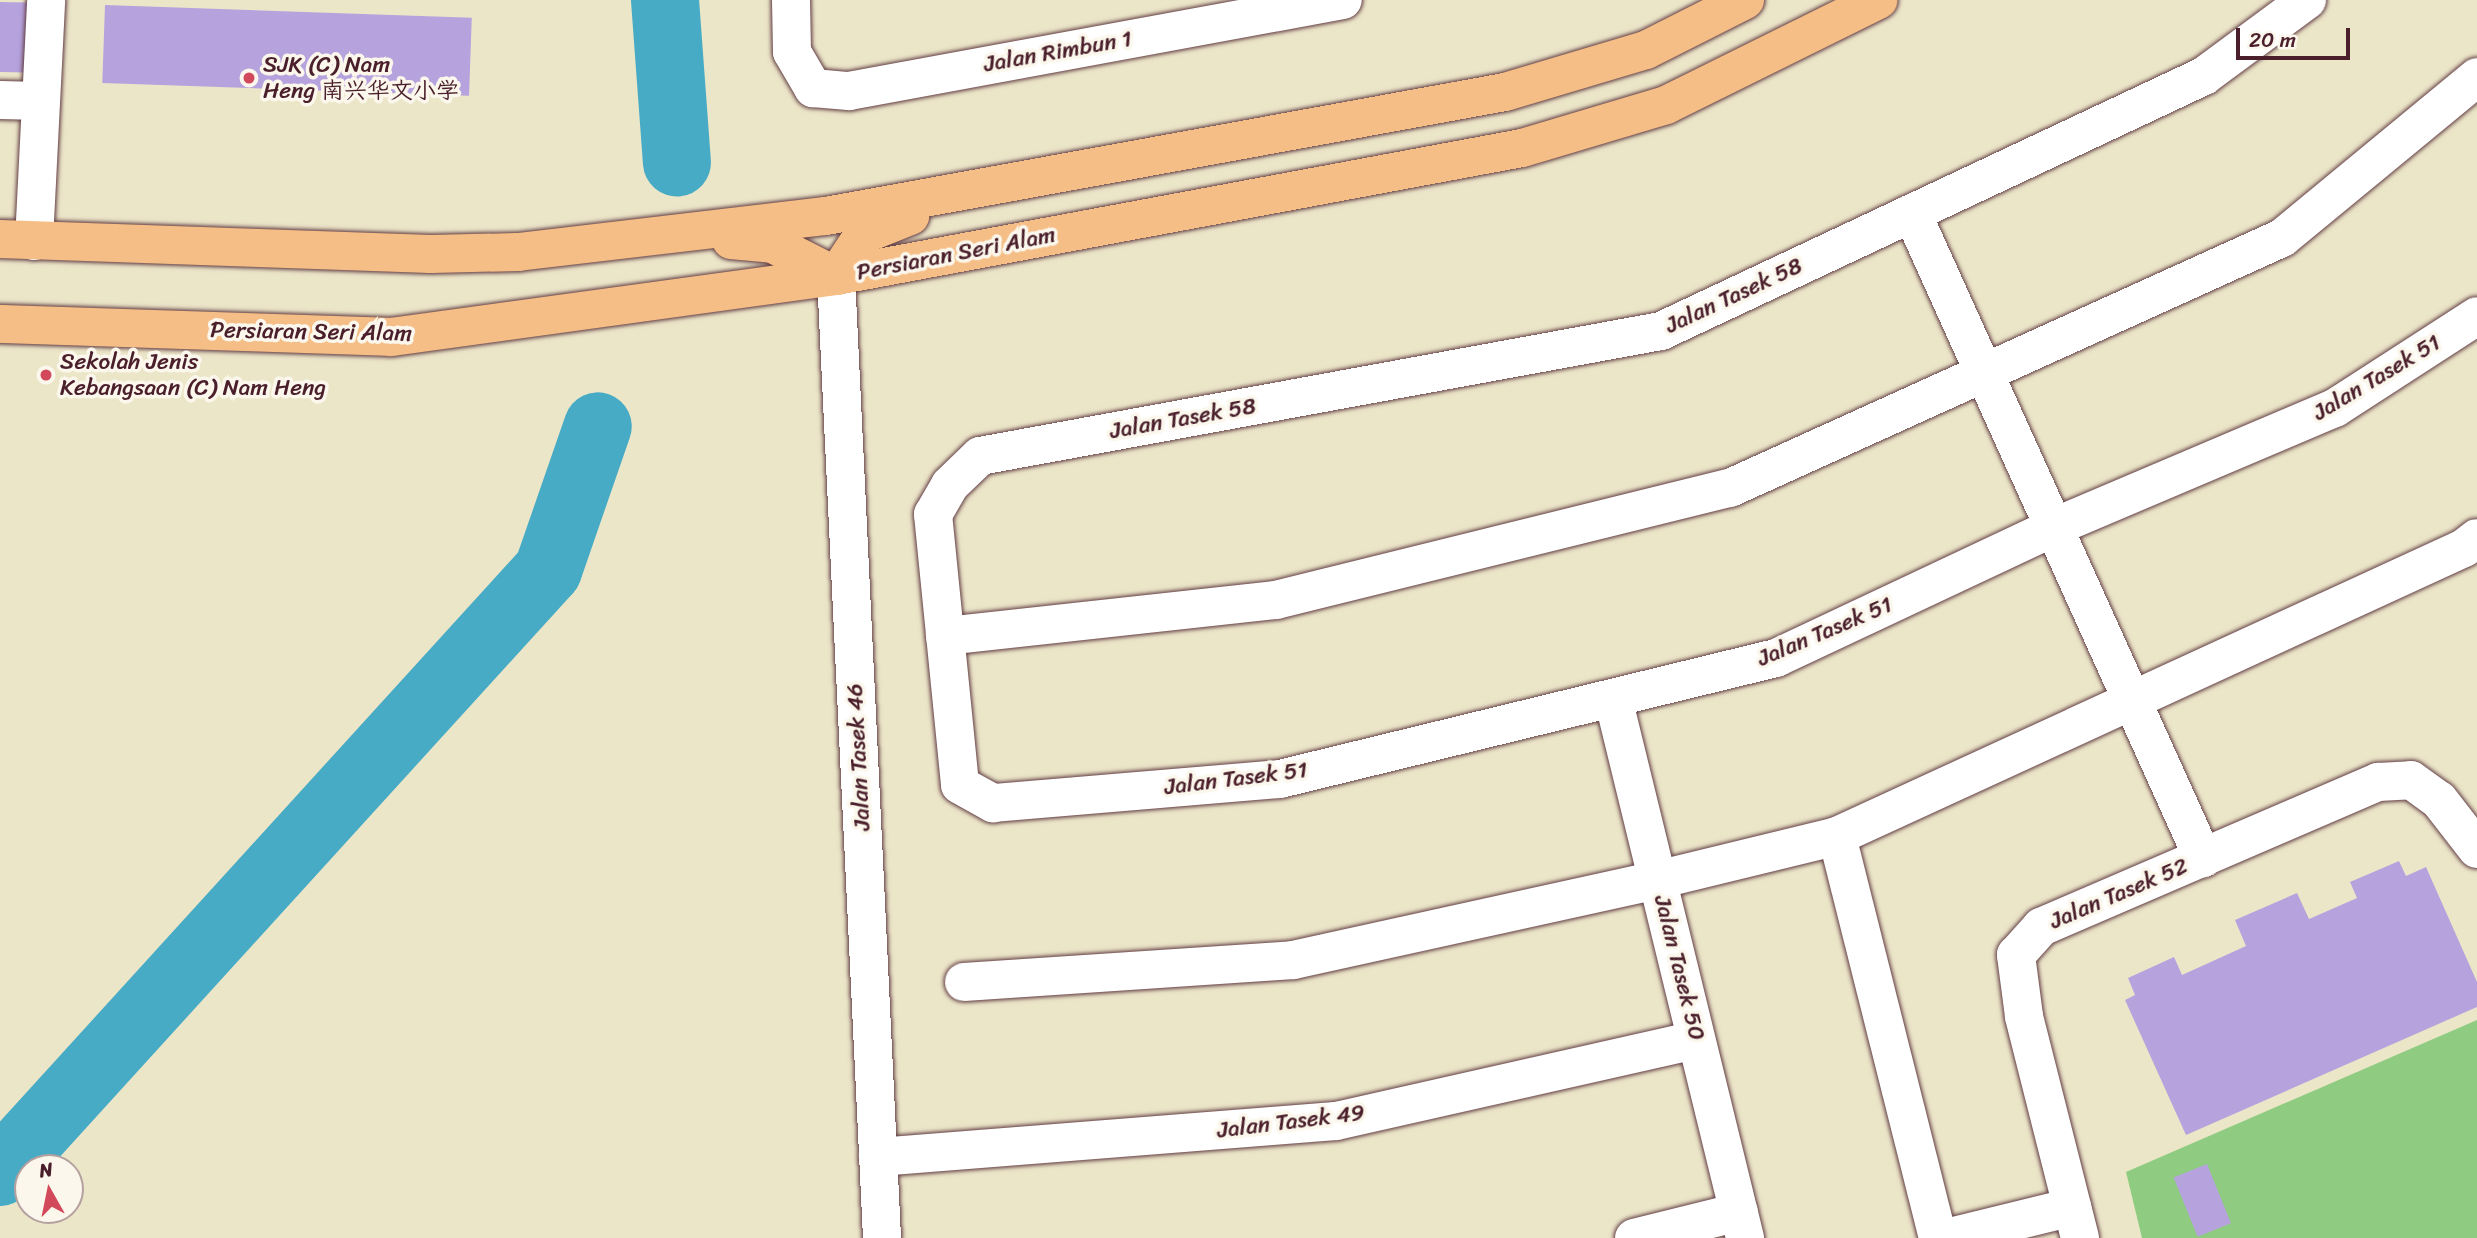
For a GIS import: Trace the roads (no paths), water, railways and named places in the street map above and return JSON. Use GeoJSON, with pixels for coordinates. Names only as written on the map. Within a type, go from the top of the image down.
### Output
{"type":"FeatureCollection","features":[{"type":"Feature","properties":{"kind":"main road"},"geometry":{"type":"LineString","coordinates":[[17,240],[431,254],[517,252],[826,216],[1505,92],[1646,50],[1745,0]]}},
{"type":"Feature","properties":{"kind":"main road","name":"Persiaran Seri Alam"},"geometry":{"type":"LineString","coordinates":[[0,324],[391,337],[836,276],[1522,148],[1667,105],[1878,0]]}},
{"type":"Feature","properties":{"kind":"main road"},"geometry":{"type":"LineString","coordinates":[[681,233],[774,244],[836,276],[863,235],[978,190]]}},
{"type":"Feature","properties":{"kind":"street"},"geometry":{"type":"LineString","coordinates":[[17,240],[41,101],[46,0]]}},
{"type":"Feature","properties":{"kind":"street","name":"Jalan Rimbun 1"},"geometry":{"type":"LineString","coordinates":[[791,0],[792,52],[813,88],[849,91],[1343,0]]}},
{"type":"Feature","properties":{"kind":"street","name":"Jalan Tasek 58"},"geometry":{"type":"LineString","coordinates":[[945,636],[933,514],[950,485],[980,456],[1661,331],[2204,76],[2307,0]]}},
{"type":"Feature","properties":{"kind":"street"},"geometry":{"type":"LineString","coordinates":[[945,636],[1276,600],[1730,488],[2282,238],[2477,77]]}},
{"type":"Feature","properties":{"kind":"street"},"geometry":{"type":"LineString","coordinates":[[0,100],[41,101]]}},
{"type":"Feature","properties":{"kind":"street"},"geometry":{"type":"LineString","coordinates":[[1912,213],[2203,858]]}},
{"type":"Feature","properties":{"kind":"street","name":"Jalan Tasek 46"},"geometry":{"type":"LineString","coordinates":[[836,276],[882,1238]]}},
{"type":"Feature","properties":{"kind":"street","name":"Jalan Tasek 51"},"geometry":{"type":"LineString","coordinates":[[945,636],[960,785],[993,803],[1280,779],[1776,658],[2054,527],[2335,408],[2477,316]]}},
{"type":"Feature","properties":{"kind":"street"},"geometry":{"type":"LineString","coordinates":[[964,982],[1293,960],[1657,880],[1837,836],[2473,550]]}},
{"type":"Feature","properties":{"kind":"street","name":"Jalan Tasek 50"},"geometry":{"type":"LineString","coordinates":[[1613,698],[1742,1225]]}},
{"type":"Feature","properties":{"kind":"street","name":"Jalan Tasek 52"},"geometry":{"type":"LineString","coordinates":[[2076,1222],[2024,1016],[2016,955],[2041,927],[2378,782],[2411,780],[2440,800],[2477,849]]}},
{"type":"Feature","properties":{"kind":"street"},"geometry":{"type":"LineString","coordinates":[[1837,836],[1938,1238]]}},
{"type":"Feature","properties":{"kind":"street","name":"Jalan Tasek 49"},"geometry":{"type":"LineString","coordinates":[[878,1157],[1336,1121],[1696,1040]]}},
{"type":"Feature","properties":{"kind":"street"},"geometry":{"type":"LineString","coordinates":[[1946,1238],[2076,1222]]}},
{"type":"Feature","properties":{"kind":"street"},"geometry":{"type":"LineString","coordinates":[[1634,1238],[1742,1225]]}},
{"type":"Feature","properties":{"kind":"waterway"},"geometry":{"type":"LineString","coordinates":[[665,0],[677,163]]}},
{"type":"Feature","properties":{"kind":"waterway"},"geometry":{"type":"LineString","coordinates":[[0,1172],[548,570],[598,426]]}},
{"type":"Feature","properties":{"kind":"place","name":"SJK (C) Nam Heng 南兴华文小学"},"geometry":{"type":"Point","coordinates":[249,78]}},
{"type":"Feature","properties":{"kind":"place","name":"Sekolah Jenis Kebangsaan (C) Nam Heng"},"geometry":{"type":"Point","coordinates":[46,375]}}]}
